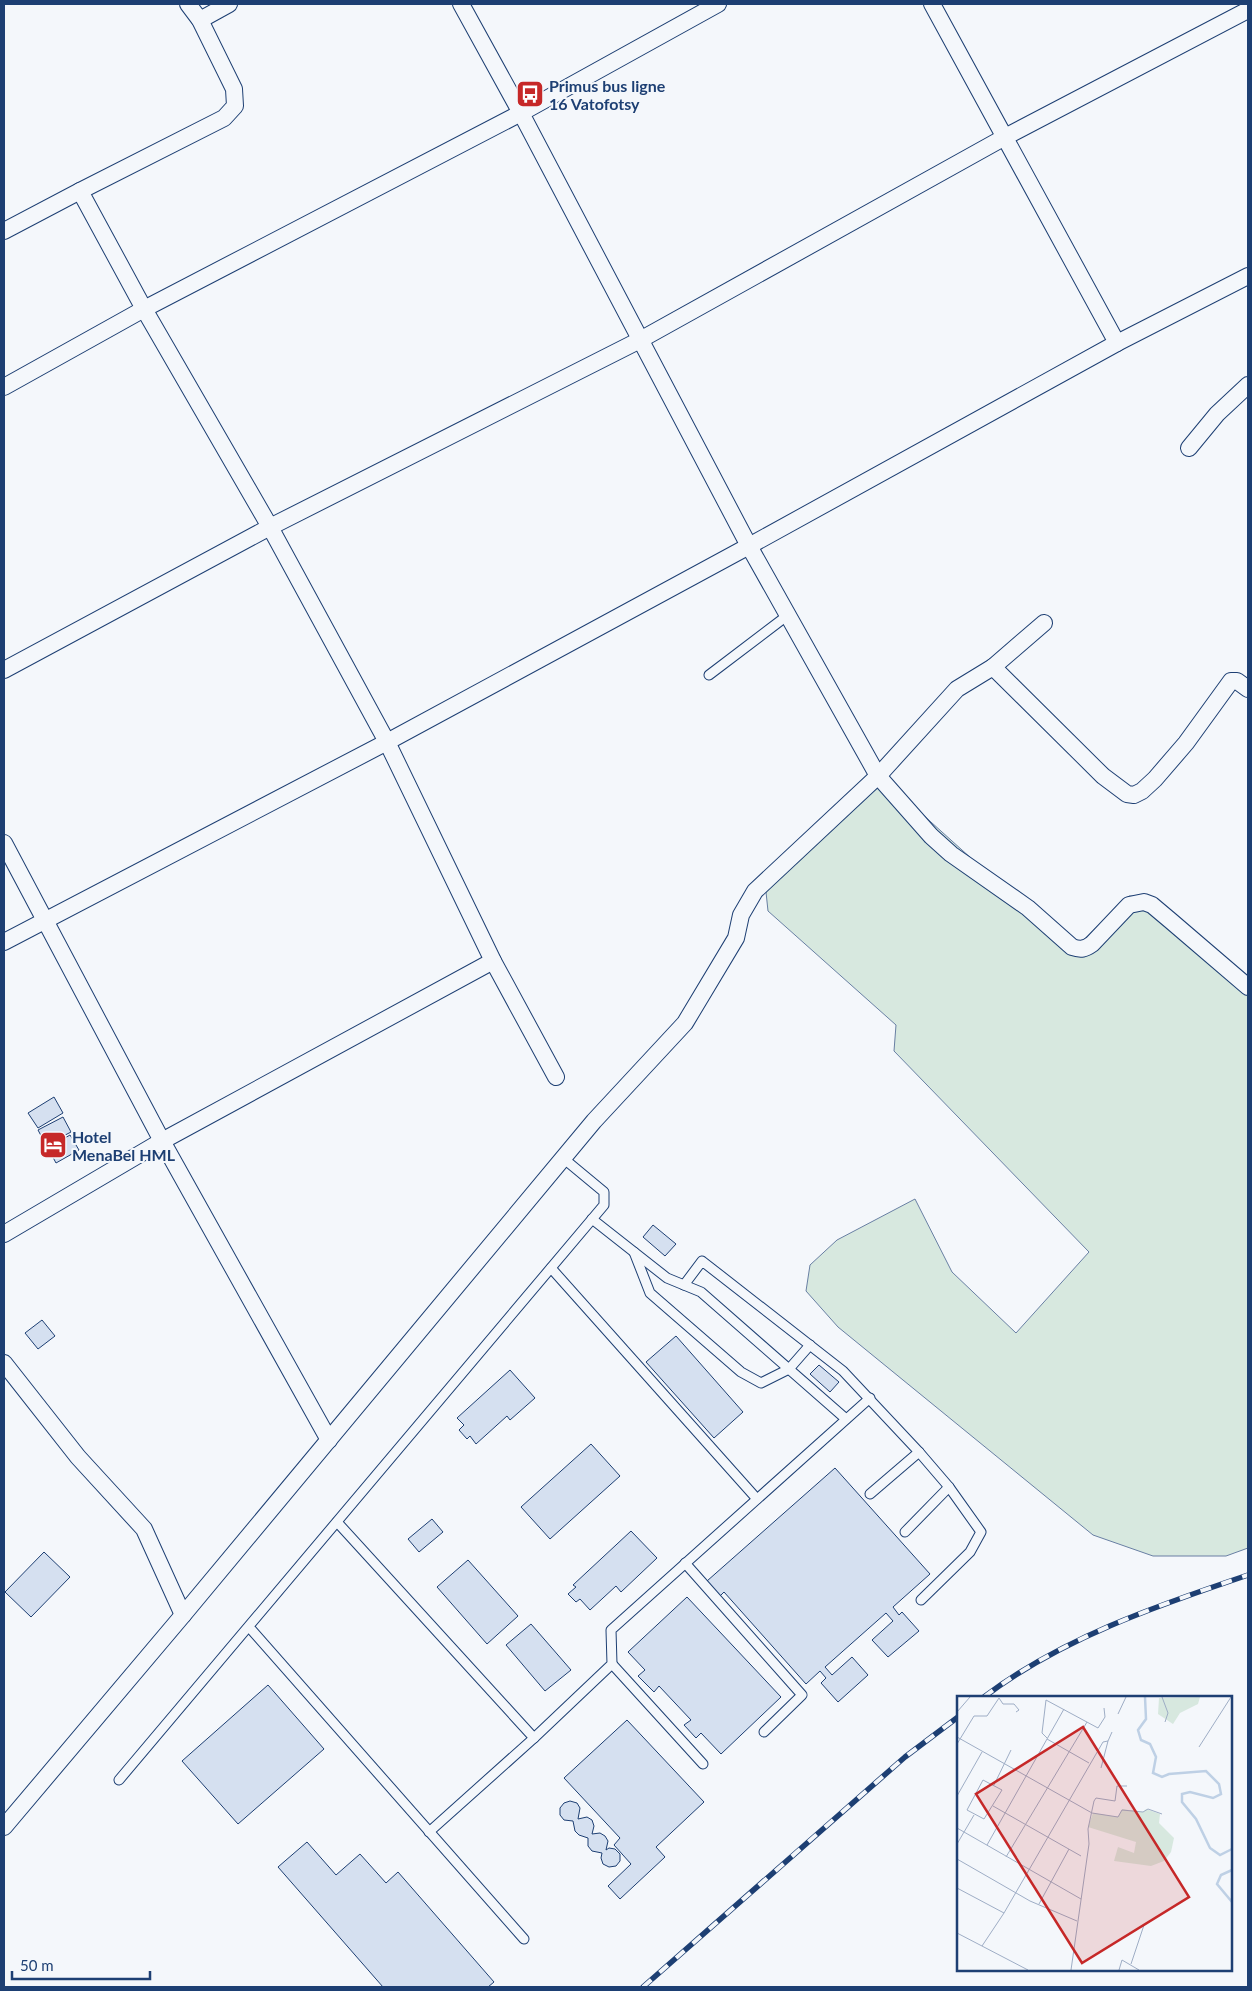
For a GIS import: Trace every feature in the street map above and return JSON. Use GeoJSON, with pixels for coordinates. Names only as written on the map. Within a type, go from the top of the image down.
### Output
{"type":"FeatureCollection","features":[{"type":"Feature","properties":{"kind":"street"},"geometry":{"type":"LineString","coordinates":[[4,232],[224,118],[235,106],[234,89],[200,20],[188,4]]}},
{"type":"Feature","properties":{"kind":"street"},"geometry":{"type":"LineString","coordinates":[[200,20],[229,4]]}},
{"type":"Feature","properties":{"kind":"street"},"geometry":{"type":"LineString","coordinates":[[461,4],[521,112],[749,546],[878,776],[931,836],[951,854],[1028,908],[1072,947],[1085,949],[1129,905],[1144,902],[1152,905],[1171,920],[1248,987]]}},
{"type":"Feature","properties":{"kind":"street"},"geometry":{"type":"LineString","coordinates":[[4,387],[144,309],[521,112],[718,4]]}},
{"type":"Feature","properties":{"kind":"street"},"geometry":{"type":"LineString","coordinates":[[932,4],[1117,343]]}},
{"type":"Feature","properties":{"kind":"street"},"geometry":{"type":"LineString","coordinates":[[4,670],[270,526],[640,340],[1005,138],[1248,10]]}},
{"type":"Feature","properties":{"kind":"street"},"geometry":{"type":"LineString","coordinates":[[80,191],[144,309],[270,526],[387,742],[493,961],[556,1077]]}},
{"type":"Feature","properties":{"kind":"street"},"geometry":{"type":"LineString","coordinates":[[4,942],[387,742],[749,546],[1117,343],[1248,276]]}},
{"type":"Feature","properties":{"kind":"street"},"geometry":{"type":"LineString","coordinates":[[1189,448],[1217,414],[1248,385]]}},
{"type":"Feature","properties":{"kind":"street"},"geometry":{"type":"LineString","coordinates":[[4,1827],[184,1615],[594,1121],[685,1023],[736,938],[742,915],[755,891],[878,776],[957,689],[993,667],[1044,623]]}},
{"type":"Feature","properties":{"kind":"street"},"geometry":{"type":"LineString","coordinates":[[993,667],[1103,776],[1127,794],[1142,791],[1155,779],[1186,743],[1231,681],[1237,680],[1248,689]]}},
{"type":"Feature","properties":{"kind":"street"},"geometry":{"type":"LineString","coordinates":[[4,843],[162,1141],[329,1440]]}},
{"type":"Feature","properties":{"kind":"street"},"geometry":{"type":"LineString","coordinates":[[4,1234],[162,1141],[493,961]]}},
{"type":"Feature","properties":{"kind":"street"},"geometry":{"type":"LineString","coordinates":[[4,1363],[78,1457],[144,1529],[184,1615]]}},
{"type":"Feature","properties":{"kind":"lane"},"geometry":{"type":"LineString","coordinates":[[709,675],[788,615]]}},
{"type":"Feature","properties":{"kind":"lane"},"geometry":{"type":"LineString","coordinates":[[119,1780],[604,1205],[604,1192],[563,1158]]}},
{"type":"Feature","properties":{"kind":"lane"},"geometry":{"type":"LineString","coordinates":[[592,1219],[667,1278],[701,1292],[846,1419]]}},
{"type":"Feature","properties":{"kind":"lane"},"geometry":{"type":"LineString","coordinates":[[634,1252],[650,1293],[741,1372],[762,1383],[789,1369],[810,1345]]}},
{"type":"Feature","properties":{"kind":"lane"},"geometry":{"type":"LineString","coordinates":[[684,1285],[702,1261],[843,1371],[870,1398],[949,1487],[981,1532],[970,1552],[921,1600]]}},
{"type":"Feature","properties":{"kind":"lane"},"geometry":{"type":"LineString","coordinates":[[551,1268],[757,1499]]}},
{"type":"Feature","properties":{"kind":"lane"},"geometry":{"type":"LineString","coordinates":[[703,1764],[612,1664],[611,1630],[870,1398]]}},
{"type":"Feature","properties":{"kind":"lane"},"geometry":{"type":"LineString","coordinates":[[870,1494],[919,1452]]}},
{"type":"Feature","properties":{"kind":"lane"},"geometry":{"type":"LineString","coordinates":[[905,1532],[949,1487]]}},
{"type":"Feature","properties":{"kind":"lane"},"geometry":{"type":"LineString","coordinates":[[337,1522],[534,1738]]}},
{"type":"Feature","properties":{"kind":"lane"},"geometry":{"type":"LineString","coordinates":[[685,1564],[802,1695],[764,1732]]}},
{"type":"Feature","properties":{"kind":"lane"},"geometry":{"type":"LineString","coordinates":[[249,1627],[524,1939]]}},
{"type":"Feature","properties":{"kind":"lane"},"geometry":{"type":"LineString","coordinates":[[429,1832],[534,1738],[612,1664]]}},
{"type":"Feature","properties":{"kind":"shaded area"},"geometry":{"type":"Polygon","coordinates":[[[881,777],[1073,950],[1129,896],[1149,897],[1248,983],[1248,1548],[1226,1556],[1153,1556],[1093,1535],[838,1327],[806,1291],[810,1265],[837,1240],[915,1199],[952,1272],[1016,1333],[1089,1252],[894,1051],[896,1025],[768,911],[766,892],[769,876],[881,777]]]}},
{"type":"Feature","properties":{"kind":"building"},"geometry":{"type":"Polygon","coordinates":[[[54,1097],[63,1113],[38,1128],[28,1113],[54,1097]]]}},
{"type":"Feature","properties":{"kind":"building"},"geometry":{"type":"Polygon","coordinates":[[[63,1117],[71,1132],[46,1145],[38,1130],[63,1117]]]}},
{"type":"Feature","properties":{"kind":"building"},"geometry":{"type":"Polygon","coordinates":[[[70,1135],[79,1150],[56,1163],[48,1148],[70,1135]]]}},
{"type":"Feature","properties":{"kind":"building"},"geometry":{"type":"Polygon","coordinates":[[[653,1225],[676,1244],[665,1256],[643,1237],[653,1225]]]}},
{"type":"Feature","properties":{"kind":"building"},"geometry":{"type":"Polygon","coordinates":[[[42,1320],[55,1336],[38,1349],[25,1333],[42,1320]]]}},
{"type":"Feature","properties":{"kind":"building"},"geometry":{"type":"Polygon","coordinates":[[[676,1336],[743,1412],[714,1438],[646,1362],[676,1336]]]}},
{"type":"Feature","properties":{"kind":"building"},"geometry":{"type":"Polygon","coordinates":[[[819,1365],[839,1382],[830,1392],[810,1374],[819,1365]]]}},
{"type":"Feature","properties":{"kind":"building"},"geometry":{"type":"Polygon","coordinates":[[[510,1370],[535,1398],[510,1420],[507,1416],[476,1444],[470,1436],[467,1439],[459,1430],[464,1425],[457,1418],[510,1370]]]}},
{"type":"Feature","properties":{"kind":"building"},"geometry":{"type":"Polygon","coordinates":[[[591,1444],[620,1476],[550,1539],[521,1507],[591,1444]]]}},
{"type":"Feature","properties":{"kind":"building"},"geometry":{"type":"Polygon","coordinates":[[[835,1468],[930,1574],[893,1607],[899,1615],[902,1612],[919,1631],[888,1657],[872,1640],[893,1621],[886,1613],[825,1667],[832,1675],[852,1657],[868,1675],[838,1702],[821,1683],[826,1678],[820,1671],[806,1684],[724,1592],[720,1596],[707,1581],[835,1468]]]}},
{"type":"Feature","properties":{"kind":"building"},"geometry":{"type":"Polygon","coordinates":[[[432,1519],[443,1532],[419,1552],[408,1539],[432,1519]]]}},
{"type":"Feature","properties":{"kind":"building"},"geometry":{"type":"Polygon","coordinates":[[[631,1531],[657,1558],[621,1592],[616,1586],[590,1610],[580,1599],[576,1602],[568,1594],[576,1587],[573,1585],[631,1531]]]}},
{"type":"Feature","properties":{"kind":"building"},"geometry":{"type":"Polygon","coordinates":[[[44,1552],[70,1577],[31,1617],[5,1592],[44,1552]]]}},
{"type":"Feature","properties":{"kind":"building"},"geometry":{"type":"Polygon","coordinates":[[[468,1560],[518,1616],[487,1644],[437,1587],[468,1560]]]}},
{"type":"Feature","properties":{"kind":"building"},"geometry":{"type":"Polygon","coordinates":[[[687,1597],[781,1697],[721,1754],[701,1733],[696,1738],[684,1725],[691,1720],[659,1686],[654,1692],[638,1676],[645,1670],[628,1652],[687,1597]]]}},
{"type":"Feature","properties":{"kind":"building"},"geometry":{"type":"Polygon","coordinates":[[[531,1624],[571,1670],[545,1691],[506,1645],[531,1624]]]}},
{"type":"Feature","properties":{"kind":"building"},"geometry":{"type":"Polygon","coordinates":[[[268,1685],[324,1749],[238,1824],[182,1761],[268,1685]]]}},
{"type":"Feature","properties":{"kind":"building"},"geometry":{"type":"Polygon","coordinates":[[[627,1720],[704,1802],[656,1847],[665,1857],[620,1899],[608,1886],[631,1864],[614,1845],[620,1838],[564,1778],[627,1720]]]}},
{"type":"Feature","properties":{"kind":"building"},"geometry":{"type":"Polygon","coordinates":[[[570,1801],[577,1803],[580,1808],[578,1819],[587,1817],[592,1820],[594,1826],[592,1834],[600,1833],[605,1836],[608,1841],[606,1850],[609,1848],[615,1849],[620,1854],[620,1861],[616,1866],[609,1867],[603,1864],[602,1853],[592,1851],[588,1846],[588,1838],[579,1835],[575,1831],[573,1821],[564,1820],[560,1815],[560,1808],[564,1803],[570,1801]]]}},
{"type":"Feature","properties":{"kind":"building"},"geometry":{"type":"Polygon","coordinates":[[[307,1842],[336,1875],[360,1854],[386,1883],[398,1872],[494,1982],[488,1987],[383,1987],[278,1867],[307,1842]]]}},
{"type":"Feature","properties":{"kind":"railway"},"geometry":{"type":"LineString","coordinates":[[985,1696],[1045,1657],[1078,1641],[1145,1612],[1248,1575]]}},
{"type":"Feature","properties":{"kind":"railway"},"geometry":{"type":"LineString","coordinates":[[643,1987],[905,1757],[957,1718]]}},
{"type":"Feature","properties":{"kind":"place","name":"Primus bus ligne 16 Vatofotsy"},"geometry":{"type":"Point","coordinates":[530,94]}},
{"type":"Feature","properties":{"kind":"place","name":"Hotel MenaBel HML"},"geometry":{"type":"Point","coordinates":[53,1145]}}]}
